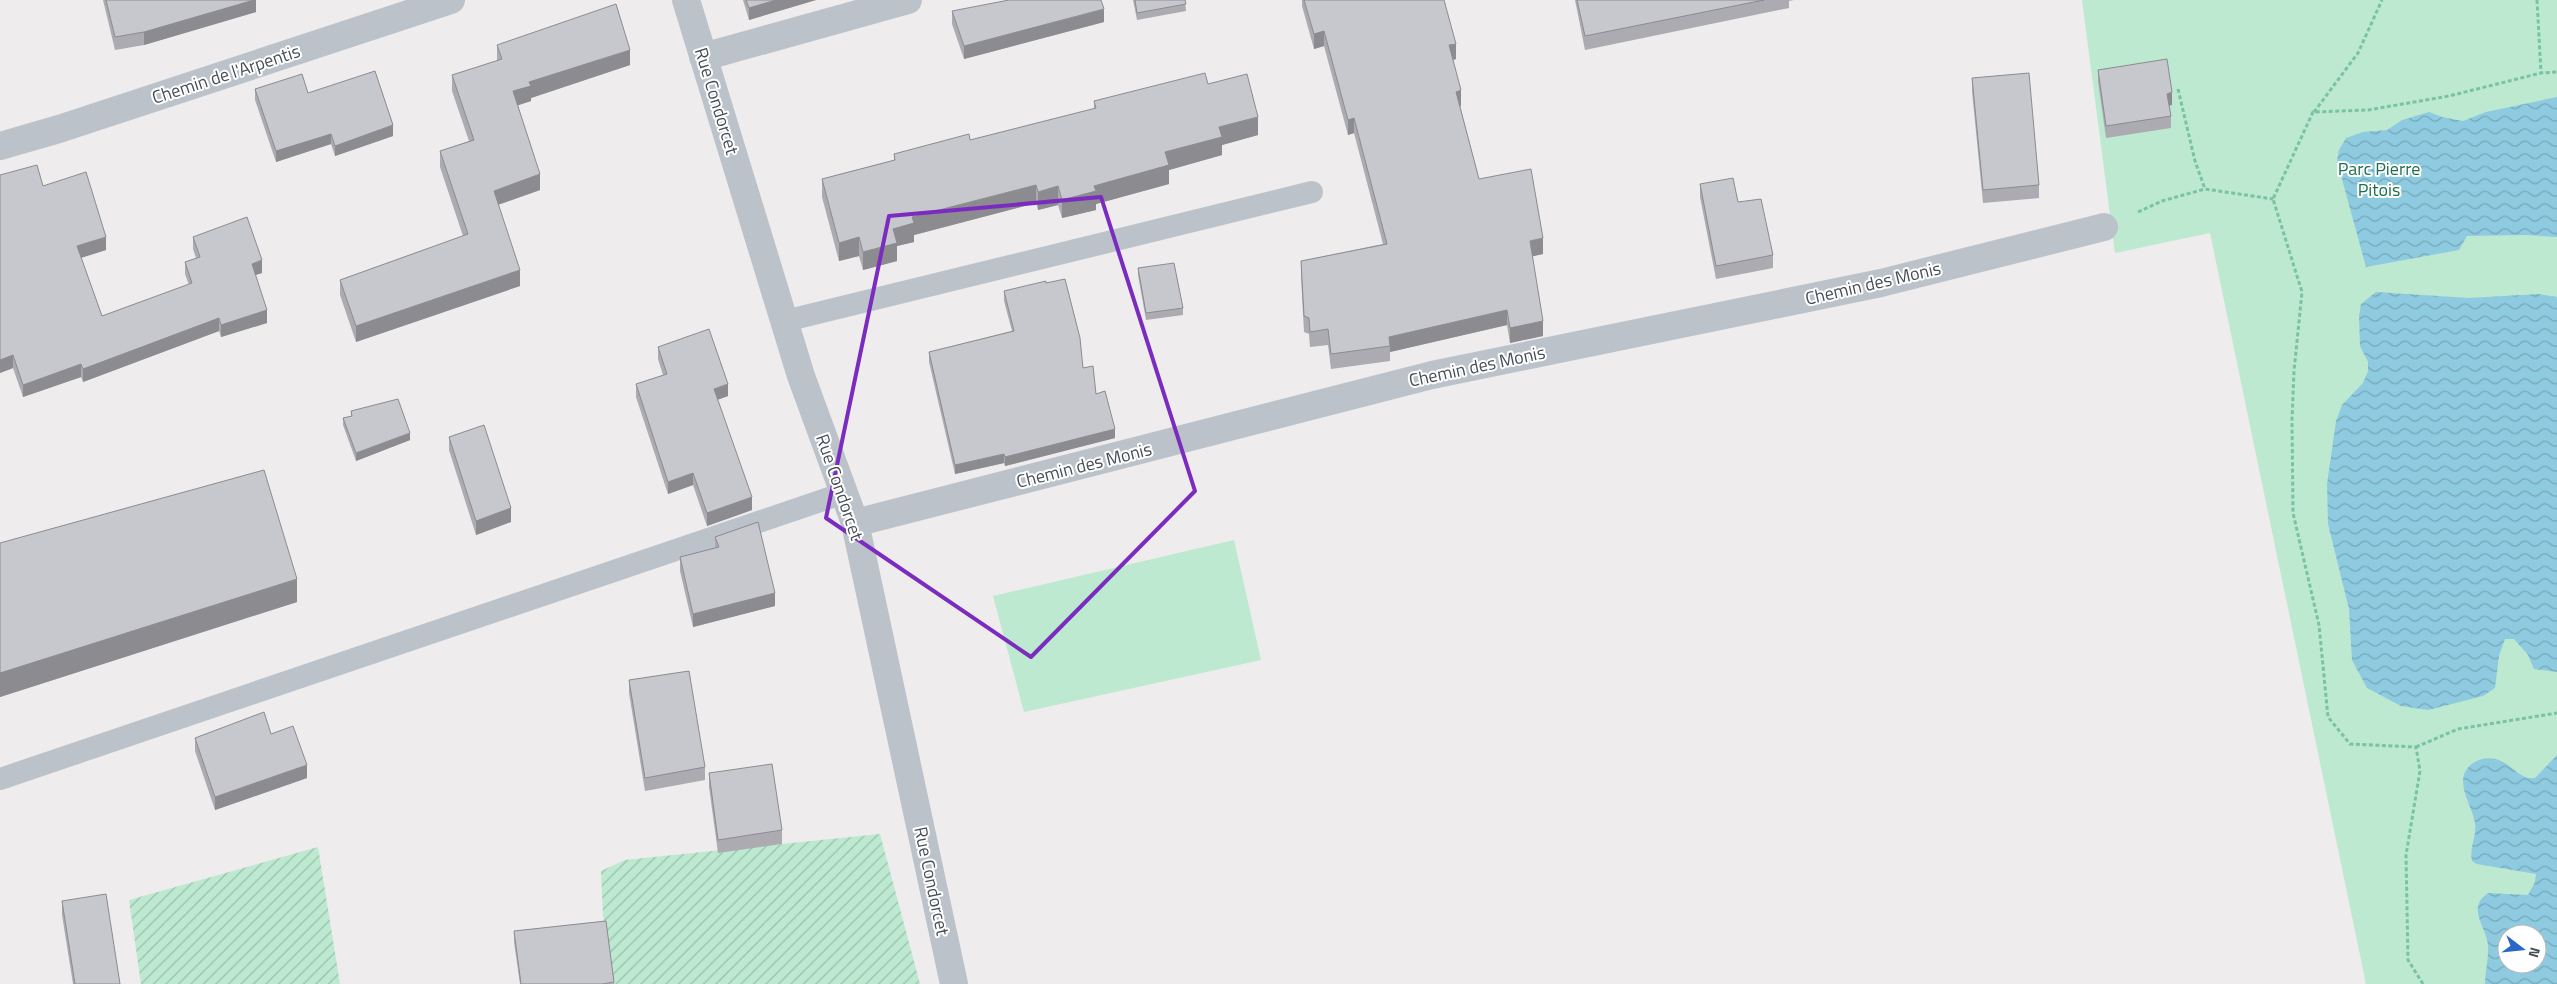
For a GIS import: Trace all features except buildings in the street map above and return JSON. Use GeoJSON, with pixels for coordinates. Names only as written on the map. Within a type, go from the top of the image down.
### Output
{"type":"FeatureCollection","features":[{"type":"Feature","properties":{"kind":"street","name":"Chemin de l'Arpentis"},"geometry":{"type":"LineString","coordinates":[[0,146],[59,129],[451,0]]}},
{"type":"Feature","properties":{"kind":"street","name":"Rue Condorcet"},"geometry":{"type":"LineString","coordinates":[[686,0],[801,376],[855,523],[954,984]]}},
{"type":"Feature","properties":{"kind":"street"},"geometry":{"type":"LineString","coordinates":[[703,57],[908,0]]}},
{"type":"Feature","properties":{"kind":"street","name":"Chemin des Monis"},"geometry":{"type":"LineString","coordinates":[[855,523],[1432,375],[1881,283],[2104,227]]}},
{"type":"Feature","properties":{"kind":"lane"},"geometry":{"type":"LineString","coordinates":[[784,321],[1312,192]]}},
{"type":"Feature","properties":{"kind":"lane"},"geometry":{"type":"LineString","coordinates":[[0,780],[844,493]]}},
{"type":"Feature","properties":{"kind":"path"},"geometry":{"type":"LineString","coordinates":[[2382,0],[2358,53],[2313,112],[2272,199],[2302,292],[2292,400],[2293,513],[2319,625],[2328,717],[2350,744],[2416,747],[2458,729],[2556,713]]}},
{"type":"Feature","properties":{"kind":"path"},"geometry":{"type":"LineString","coordinates":[[2537,0],[2541,73]]}},
{"type":"Feature","properties":{"kind":"path"},"geometry":{"type":"LineString","coordinates":[[2313,112],[2377,109],[2449,96],[2541,73],[2557,72]]}},
{"type":"Feature","properties":{"kind":"path"},"geometry":{"type":"LineString","coordinates":[[2178,89],[2195,162],[2205,188]]}},
{"type":"Feature","properties":{"kind":"path"},"geometry":{"type":"LineString","coordinates":[[2104,227],[2162,202],[2205,188],[2272,199]]}},
{"type":"Feature","properties":{"kind":"path"},"geometry":{"type":"LineString","coordinates":[[2416,747],[2420,771],[2406,855],[2408,960],[2423,984]]}},
{"type":"Feature","properties":{"kind":"highlighted area"},"geometry":{"type":"Polygon","coordinates":[[[1101,197],[1195,491],[1031,657],[826,518],[889,216],[1101,197]]]}},
{"type":"Feature","properties":{"kind":"green space","name":"Parc Pierre Pitois"},"geometry":{"type":"Polygon","coordinates":[[[2082,0],[2557,0],[2557,984],[2366,984],[2210,233],[2115,253],[2082,0]]]}},
{"type":"Feature","properties":{"kind":"green space"},"geometry":{"type":"Polygon","coordinates":[[[1234,540],[1261,660],[1024,712],[993,596],[1234,540]]]}},
{"type":"Feature","properties":{"kind":"green space"},"geometry":{"type":"Polygon","coordinates":[[[880,834],[920,984],[613,984],[603,916],[601,871],[625,860],[880,834]]]}},
{"type":"Feature","properties":{"kind":"green space"},"geometry":{"type":"Polygon","coordinates":[[[318,847],[340,984],[141,984],[129,900],[318,847]]]}},
{"type":"Feature","properties":{"kind":"water"},"geometry":{"type":"Polygon","coordinates":[[[2557,97],[2557,237],[2526,235],[2467,236],[2459,250],[2366,267],[2337,161],[2339,150],[2346,138],[2363,132],[2387,130],[2402,120],[2429,112],[2442,117],[2463,121],[2486,112],[2557,97]]]}},
{"type":"Feature","properties":{"kind":"water"},"geometry":{"type":"Polygon","coordinates":[[[2376,292],[2469,298],[2539,294],[2557,297],[2557,672],[2534,669],[2528,655],[2514,639],[2505,639],[2499,656],[2495,688],[2483,696],[2428,710],[2401,706],[2367,688],[2352,660],[2349,609],[2328,524],[2327,484],[2336,421],[2342,405],[2363,383],[2368,371],[2368,362],[2360,346],[2359,316],[2361,304],[2376,292]]]}},
{"type":"Feature","properties":{"kind":"water"},"geometry":{"type":"Polygon","coordinates":[[[2557,755],[2557,984],[2485,984],[2488,945],[2479,917],[2478,905],[2488,893],[2528,895],[2535,882],[2536,874],[2477,864],[2472,861],[2471,851],[2475,823],[2463,784],[2464,776],[2467,769],[2473,763],[2489,758],[2501,761],[2519,774],[2535,778],[2557,755]]]}}]}
